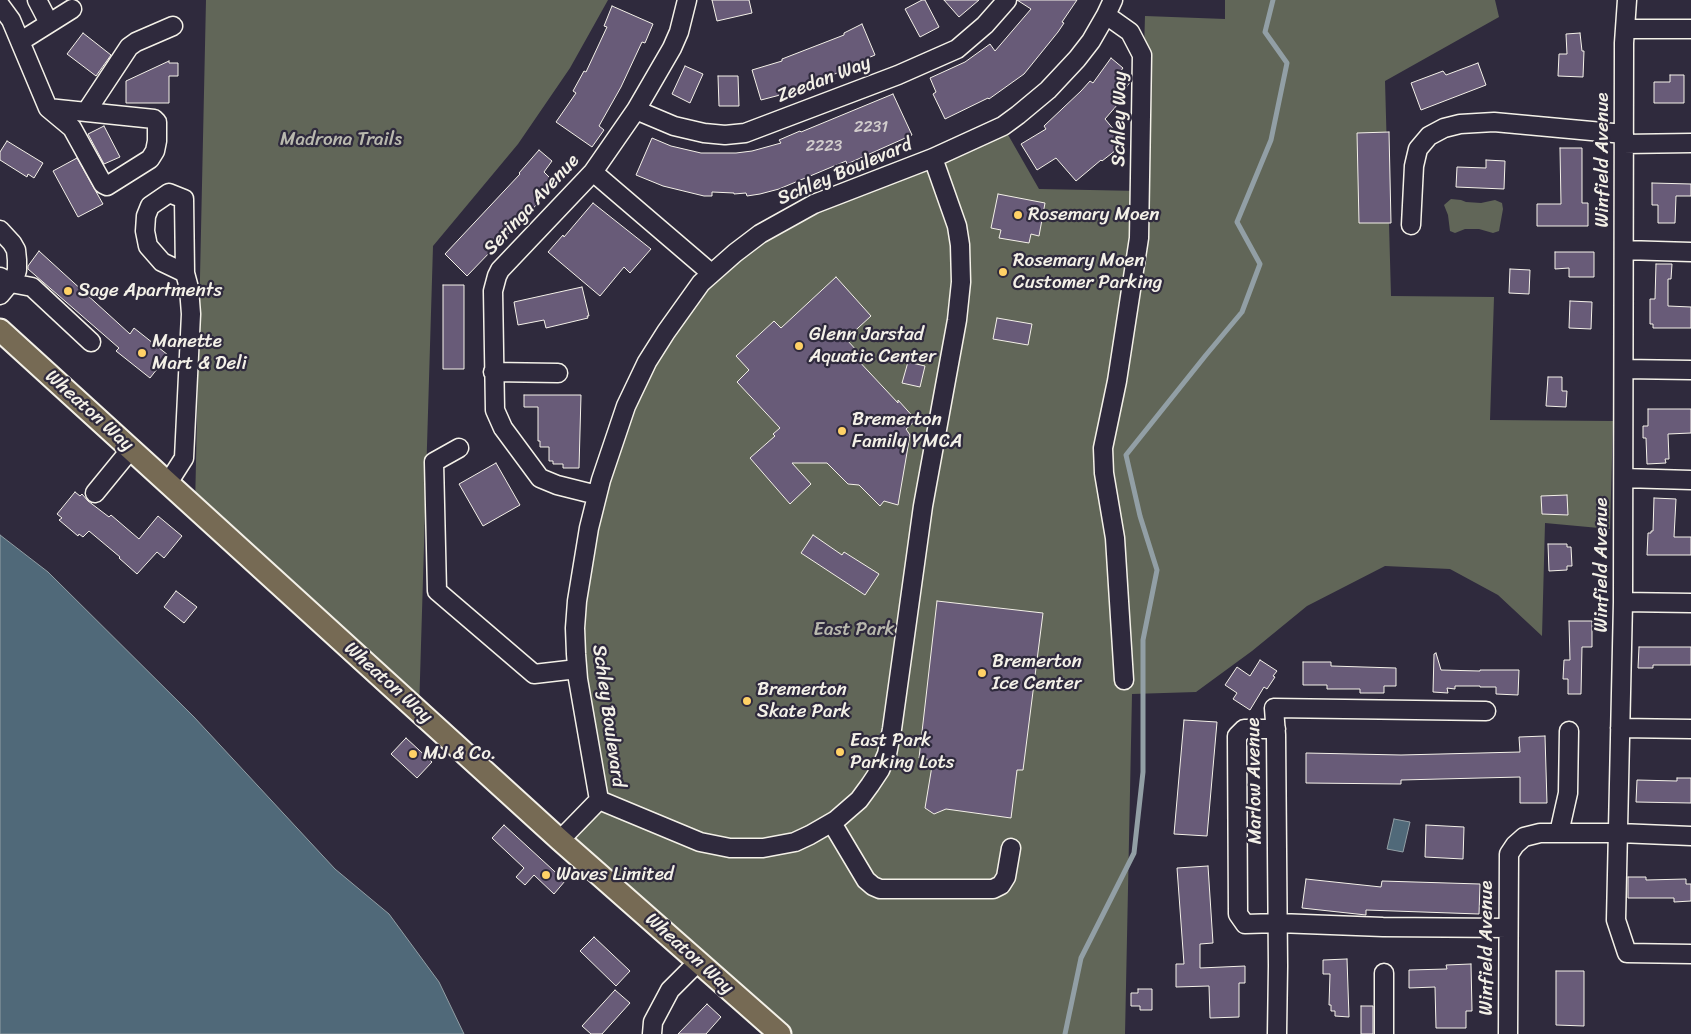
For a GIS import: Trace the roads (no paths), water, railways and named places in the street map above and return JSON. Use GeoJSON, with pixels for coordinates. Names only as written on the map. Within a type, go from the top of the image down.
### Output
{"type":"FeatureCollection","features":[{"type":"Feature","properties":{"kind":"main road","name":"Wheaton Way"},"geometry":{"type":"LineString","coordinates":[[0,330],[560,840],[780,1034]]}},
{"type":"Feature","properties":{"kind":"street"},"geometry":{"type":"LineString","coordinates":[[36,0],[49,23]]}},
{"type":"Feature","properties":{"kind":"street","name":"Seringa Avenue"},"geometry":{"type":"LineString","coordinates":[[597,495],[557,485],[540,478],[503,428],[495,410],[493,291],[500,270],[593,172],[636,110],[672,48],[679,32],[687,0]]}},
{"type":"Feature","properties":{"kind":"street","name":"Zeedan Way"},"geometry":{"type":"LineString","coordinates":[[636,110],[674,126],[704,133],[725,135],[745,133],[898,75],[957,49],[985,25],[1007,0]]}},
{"type":"Feature","properties":{"kind":"street","name":"Winfield Avenue"},"geometry":{"type":"LineString","coordinates":[[1508,1034],[1509,854],[1524,837],[1540,833],[1619,833],[1620,728],[1629,602],[1624,478],[1624,29],[1627,0]]}},
{"type":"Feature","properties":{"kind":"street"},"geometry":{"type":"LineString","coordinates":[[0,5],[11,20],[21,40],[48,108],[72,128],[103,184],[107,186],[150,158],[154,151],[157,141],[157,122],[154,118],[48,108]]}},
{"type":"Feature","properties":{"kind":"street","name":"Schley Boulevard"},"geometry":{"type":"LineString","coordinates":[[560,840],[599,800],[577,669],[575,628],[577,601],[589,528],[601,480],[626,406],[647,362],[684,305],[711,273],[760,234],[814,204],[933,158],[1003,126],[1048,90],[1077,59],[1091,41],[1110,8]]}},
{"type":"Feature","properties":{"kind":"street","name":"Schley Way"},"geometry":{"type":"LineString","coordinates":[[1110,8],[1130,32],[1142,55],[1139,238],[1117,381],[1102,448],[1104,473],[1115,538],[1124,680]]}},
{"type":"Feature","properties":{"kind":"street"},"geometry":{"type":"LineString","coordinates":[[21,40],[72,9]]}},
{"type":"Feature","properties":{"kind":"street"},"geometry":{"type":"LineString","coordinates":[[86,112],[129,47],[173,26]]}},
{"type":"Feature","properties":{"kind":"street"},"geometry":{"type":"LineString","coordinates":[[1624,29],[1691,29]]}},
{"type":"Feature","properties":{"kind":"street"},"geometry":{"type":"LineString","coordinates":[[1411,225],[1414,166],[1418,148],[1429,136],[1444,128],[1460,124],[1494,122],[1624,138],[1691,143]]}},
{"type":"Feature","properties":{"kind":"street"},"geometry":{"type":"LineString","coordinates":[[599,800],[691,839],[730,848],[750,849],[785,845],[810,836],[847,811],[870,785],[880,770],[887,754],[892,729],[923,506],[957,320],[961,282],[960,245],[952,210],[933,158]]}},
{"type":"Feature","properties":{"kind":"street"},"geometry":{"type":"LineString","coordinates":[[593,172],[711,273]]}},
{"type":"Feature","properties":{"kind":"street"},"geometry":{"type":"LineString","coordinates":[[0,230],[12,242],[16,250],[18,270],[4,285]]}},
{"type":"Feature","properties":{"kind":"street"},"geometry":{"type":"LineString","coordinates":[[1624,250],[1691,252]]}},
{"type":"Feature","properties":{"kind":"street"},"geometry":{"type":"LineString","coordinates":[[168,483],[184,458],[185,446],[191,314],[189,288],[185,273]]}},
{"type":"Feature","properties":{"kind":"street"},"geometry":{"type":"LineString","coordinates":[[4,285],[32,287],[91,342]]}},
{"type":"Feature","properties":{"kind":"street"},"geometry":{"type":"LineString","coordinates":[[1624,369],[1691,370]]}},
{"type":"Feature","properties":{"kind":"street"},"geometry":{"type":"LineString","coordinates":[[493,372],[558,374]]}},
{"type":"Feature","properties":{"kind":"street"},"geometry":{"type":"LineString","coordinates":[[459,448],[434,462],[437,591],[534,674],[577,669]]}},
{"type":"Feature","properties":{"kind":"street"},"geometry":{"type":"LineString","coordinates":[[95,493],[131,449]]}},
{"type":"Feature","properties":{"kind":"street"},"geometry":{"type":"LineString","coordinates":[[1624,478],[1691,480]]}},
{"type":"Feature","properties":{"kind":"street"},"geometry":{"type":"LineString","coordinates":[[1629,602],[1691,603]]}},
{"type":"Feature","properties":{"kind":"street","name":"Marlow Avenue"},"geometry":{"type":"LineString","coordinates":[[1277,1034],[1278,923],[1276,729],[1274,708],[1486,711]]}},
{"type":"Feature","properties":{"kind":"street"},"geometry":{"type":"LineString","coordinates":[[1620,728],[1691,729]]}},
{"type":"Feature","properties":{"kind":"street"},"geometry":{"type":"LineString","coordinates":[[1276,729],[1244,729],[1238,736],[1238,914],[1245,924],[1278,923],[1383,927],[1508,928]]}},
{"type":"Feature","properties":{"kind":"street"},"geometry":{"type":"LineString","coordinates":[[1559,833],[1568,793],[1569,731]]}},
{"type":"Feature","properties":{"kind":"street"},"geometry":{"type":"LineString","coordinates":[[832,822],[866,880],[880,889],[993,890],[1002,885],[1006,877],[1011,848]]}},
{"type":"Feature","properties":{"kind":"street"},"geometry":{"type":"LineString","coordinates":[[1691,836],[1619,833],[1616,920],[1627,953],[1691,954]]}},
{"type":"Feature","properties":{"kind":"street"},"geometry":{"type":"LineString","coordinates":[[652,1034],[653,1022],[670,990],[698,962]]}},
{"type":"Feature","properties":{"kind":"street"},"geometry":{"type":"LineString","coordinates":[[1384,973],[1384,1034]]}},
{"type":"Feature","properties":{"kind":"water"},"geometry":{"type":"Polygon","coordinates":[[[0,535],[48,572],[194,717],[335,869],[389,914],[439,982],[464,1034],[0,1034],[0,535]]]}},
{"type":"Feature","properties":{"kind":"water"},"geometry":{"type":"Polygon","coordinates":[[[1394,819],[1410,822],[1403,852],[1387,849],[1394,819]]]}},
{"type":"Feature","properties":{"kind":"waterway"},"geometry":{"type":"LineString","coordinates":[[1065,1034],[1081,958],[1134,853],[1143,772],[1143,640],[1157,570],[1140,516],[1126,455],[1242,312],[1260,264],[1237,222],[1271,140],[1287,63],[1265,32],[1273,0]]}},
{"type":"Feature","properties":{"kind":"place","name":"Rosemary Moen"},"geometry":{"type":"Point","coordinates":[1018,215]}},
{"type":"Feature","properties":{"kind":"place","name":"Rosemary Moen Customer Parking"},"geometry":{"type":"Point","coordinates":[1003,272]}},
{"type":"Feature","properties":{"kind":"place","name":"Sage Apartments"},"geometry":{"type":"Point","coordinates":[68,291]}},
{"type":"Feature","properties":{"kind":"place","name":"Glenn Jarstad Aquatic Center"},"geometry":{"type":"Point","coordinates":[799,346]}},
{"type":"Feature","properties":{"kind":"place","name":"Manette Mart & Deli"},"geometry":{"type":"Point","coordinates":[142,353]}},
{"type":"Feature","properties":{"kind":"place","name":"Bremerton Family YMCA"},"geometry":{"type":"Point","coordinates":[842,431]}},
{"type":"Feature","properties":{"kind":"place","name":"Bremerton Ice Center"},"geometry":{"type":"Point","coordinates":[982,673]}},
{"type":"Feature","properties":{"kind":"place","name":"Bremerton Skate Park"},"geometry":{"type":"Point","coordinates":[747,701]}},
{"type":"Feature","properties":{"kind":"place","name":"East Park Parking Lots"},"geometry":{"type":"Point","coordinates":[840,752]}},
{"type":"Feature","properties":{"kind":"place","name":"MJ & Co."},"geometry":{"type":"Point","coordinates":[413,754]}},
{"type":"Feature","properties":{"kind":"place","name":"Waves Limited"},"geometry":{"type":"Point","coordinates":[546,875]}},
{"type":"Feature","properties":{"kind":"park label","name":"Madrona Trails"},"geometry":{"type":"Point","coordinates":[341,140]}},
{"type":"Feature","properties":{"kind":"park label","name":"East Park"},"geometry":{"type":"Point","coordinates":[854,630]}}]}
